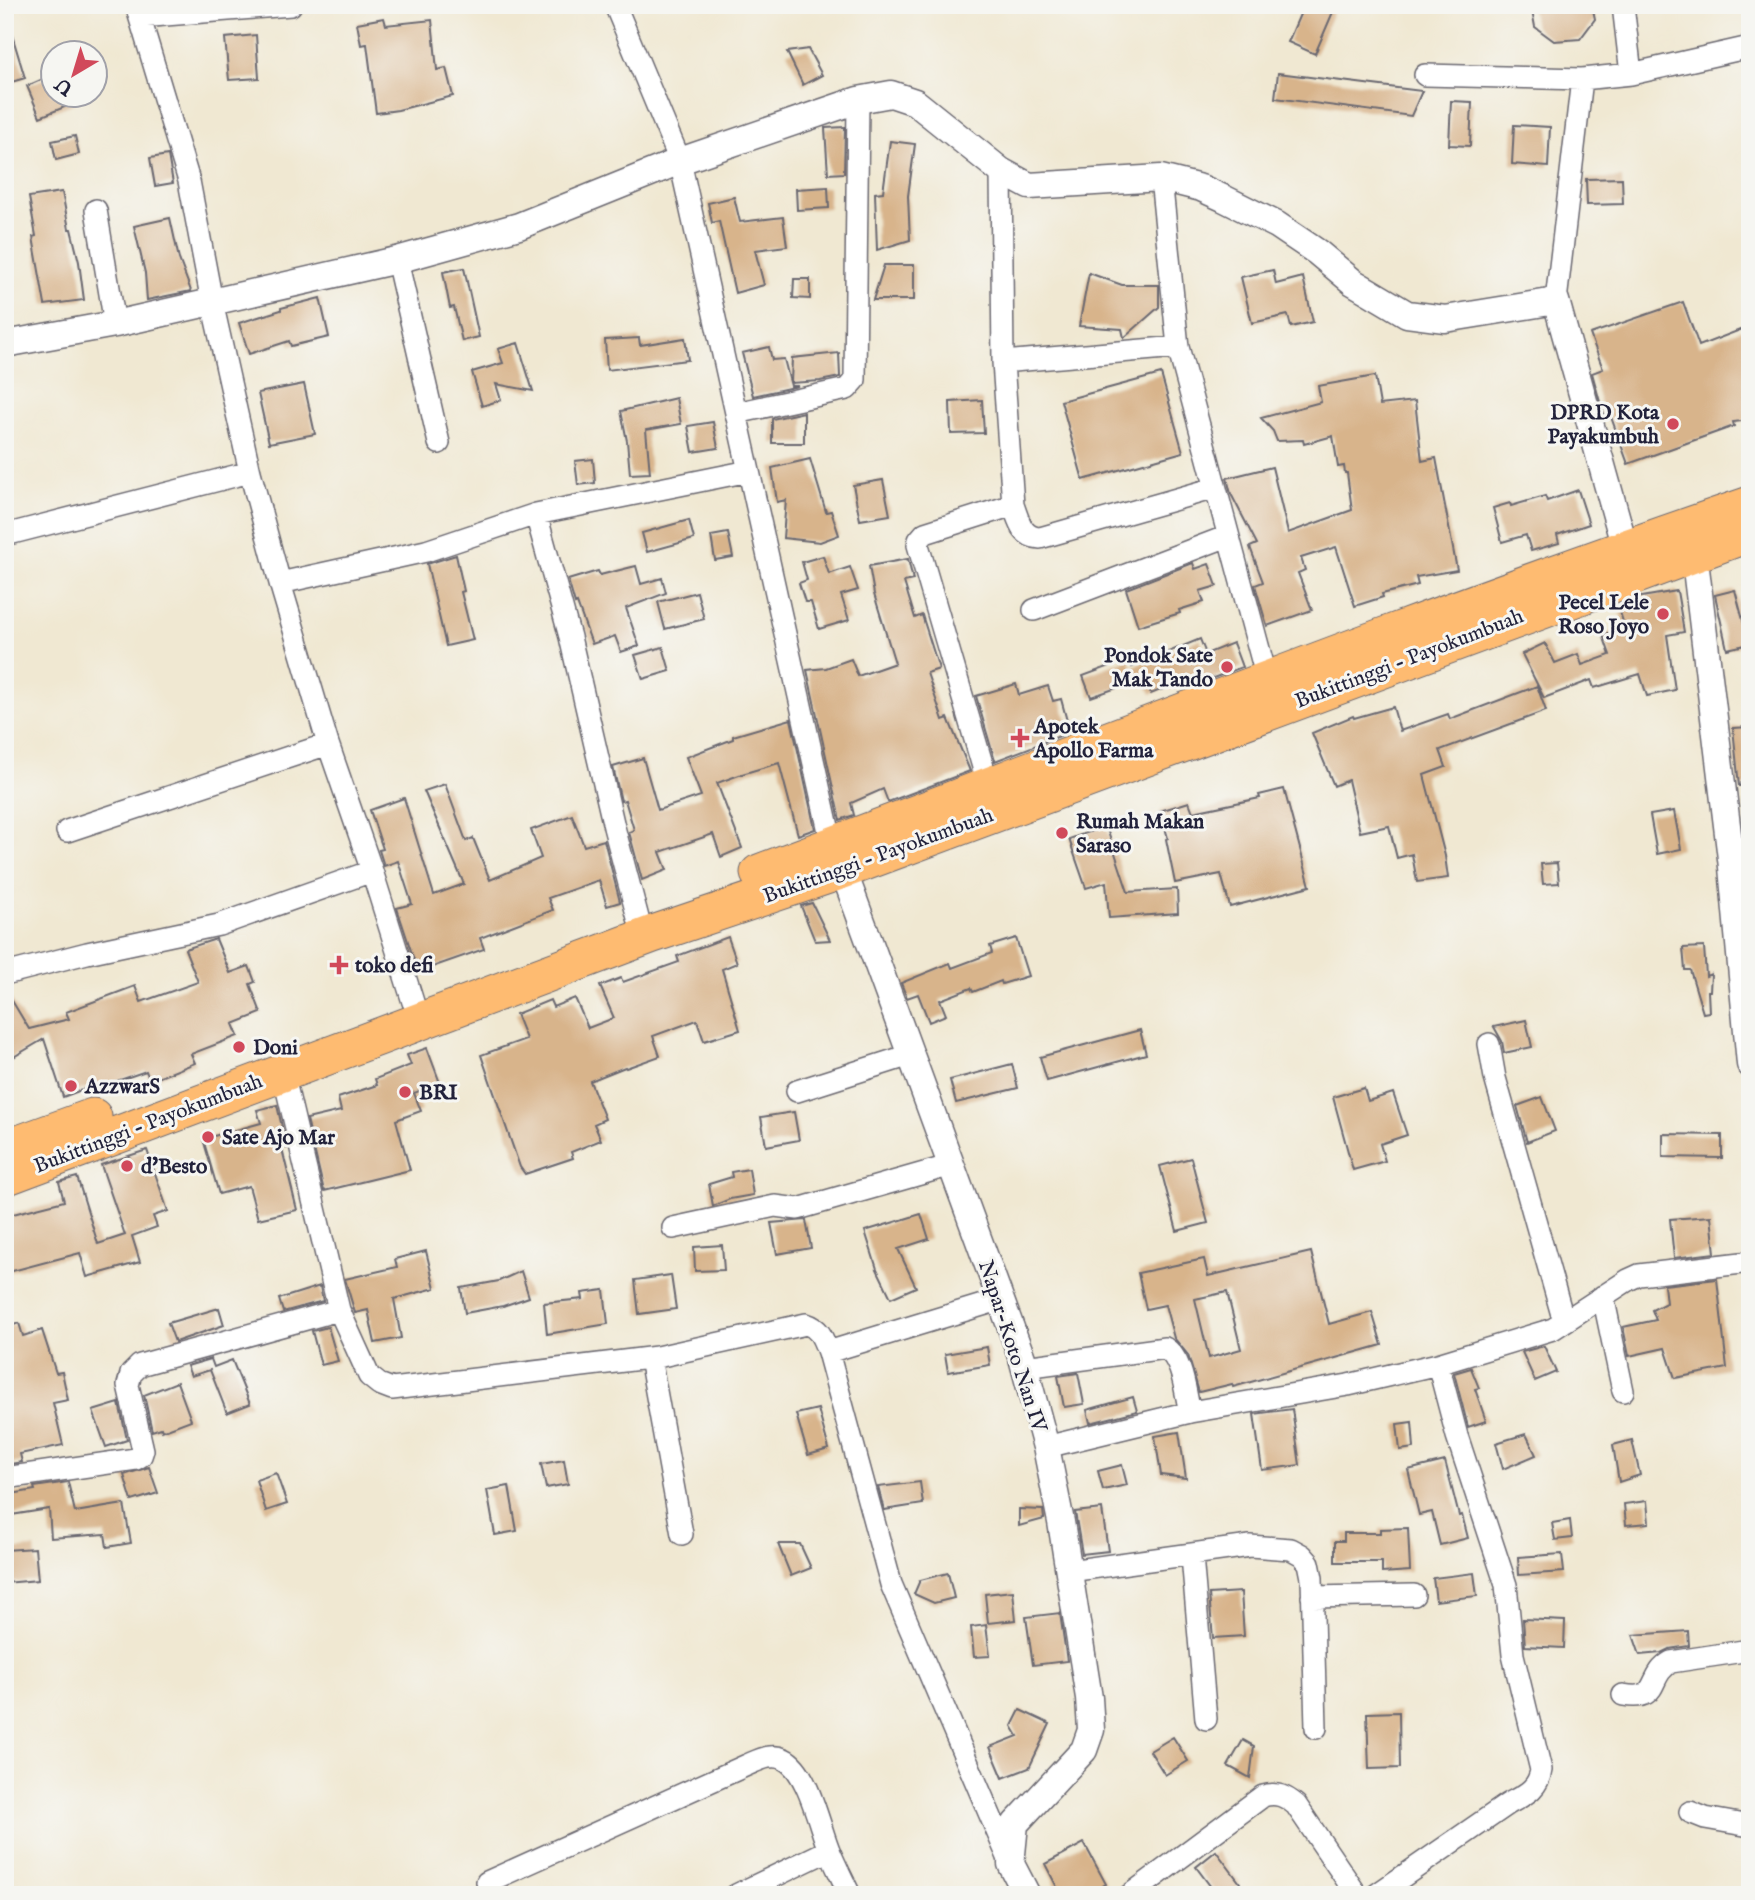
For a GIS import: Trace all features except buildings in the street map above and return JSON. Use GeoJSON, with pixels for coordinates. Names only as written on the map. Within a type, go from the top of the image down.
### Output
{"type":"FeatureCollection","features":[{"type":"Feature","properties":{"kind":"highway","name":"Bukittinggi - Payokumbuah"},"geometry":{"type":"LineString","coordinates":[[1191,725],[1267,679],[1750,505]]}},
{"type":"Feature","properties":{"kind":"highway","name":"Bukittinggi - Payokumbuah"},"geometry":{"type":"LineString","coordinates":[[5,1177],[653,934],[837,858],[1107,755],[1750,533]]}},
{"type":"Feature","properties":{"kind":"highway","name":"Bukittinggi - Payokumbuah"},"geometry":{"type":"LineString","coordinates":[[5,1149],[413,1003],[638,918],[837,858],[988,784],[1107,755]]}},
{"type":"Feature","properties":{"kind":"street"},"geometry":{"type":"LineString","coordinates":[[292,5],[138,11],[189,181],[212,302],[250,471],[280,583],[328,744],[372,871],[413,1003]]}},
{"type":"Feature","properties":{"kind":"street"},"geometry":{"type":"LineString","coordinates":[[615,5],[680,161],[837,858]]}},
{"type":"Feature","properties":{"kind":"street"},"geometry":{"type":"LineString","coordinates":[[1623,5],[1631,74]]}},
{"type":"Feature","properties":{"kind":"street"},"geometry":{"type":"LineString","coordinates":[[1424,75],[1582,79],[1631,74],[1750,47]]}},
{"type":"Feature","properties":{"kind":"street"},"geometry":{"type":"LineString","coordinates":[[1582,79],[1556,301],[1625,548]]}},
{"type":"Feature","properties":{"kind":"street"},"geometry":{"type":"LineString","coordinates":[[5,344],[115,324],[397,260],[519,226],[680,161],[858,100],[891,94],[915,102],[1001,172],[1029,186],[1161,178],[1201,188],[1249,209],[1317,251],[1353,282],[1407,314],[1445,319],[1556,301]]}},
{"type":"Feature","properties":{"kind":"street"},"geometry":{"type":"LineString","coordinates":[[736,413],[847,389],[855,380],[858,100]]}},
{"type":"Feature","properties":{"kind":"street"},"geometry":{"type":"LineString","coordinates":[[1001,172],[1003,362],[1013,505],[1025,534],[1031,538],[1040,538],[1215,488]]}},
{"type":"Feature","properties":{"kind":"street"},"geometry":{"type":"LineString","coordinates":[[1161,178],[1178,347],[1267,679]]}},
{"type":"Feature","properties":{"kind":"street"},"geometry":{"type":"LineString","coordinates":[[96,210],[115,324]]}},
{"type":"Feature","properties":{"kind":"street"},"geometry":{"type":"LineString","coordinates":[[397,260],[439,443]]}},
{"type":"Feature","properties":{"kind":"street"},"geometry":{"type":"LineString","coordinates":[[1003,362],[1178,347]]}},
{"type":"Feature","properties":{"kind":"street"},"geometry":{"type":"LineString","coordinates":[[5,535],[250,471]]}},
{"type":"Feature","properties":{"kind":"street"},"geometry":{"type":"LineString","coordinates":[[280,583],[426,551],[536,514],[749,471]]}},
{"type":"Feature","properties":{"kind":"street"},"geometry":{"type":"LineString","coordinates":[[988,784],[919,540],[926,533],[1013,505]]}},
{"type":"Feature","properties":{"kind":"street"},"geometry":{"type":"LineString","coordinates":[[536,514],[580,677],[638,918]]}},
{"type":"Feature","properties":{"kind":"street"},"geometry":{"type":"LineString","coordinates":[[1034,610],[1228,536]]}},
{"type":"Feature","properties":{"kind":"street"},"geometry":{"type":"LineString","coordinates":[[1694,552],[1730,853],[1743,919],[1750,1064]]}},
{"type":"Feature","properties":{"kind":"street"},"geometry":{"type":"LineString","coordinates":[[67,831],[328,744]]}},
{"type":"Feature","properties":{"kind":"street","name":"Napar-Koto Nan IV"},"geometry":{"type":"LineString","coordinates":[[837,858],[1025,1367],[1046,1447],[1069,1571],[1091,1730],[1084,1750],[1015,1824],[1011,1864]]}},
{"type":"Feature","properties":{"kind":"street"},"geometry":{"type":"LineString","coordinates":[[5,974],[87,953],[219,925],[372,871]]}},
{"type":"Feature","properties":{"kind":"street"},"geometry":{"type":"LineString","coordinates":[[1489,1044],[1495,1078],[1564,1322]]}},
{"type":"Feature","properties":{"kind":"street"},"geometry":{"type":"LineString","coordinates":[[796,1091],[910,1055]]}},
{"type":"Feature","properties":{"kind":"street"},"geometry":{"type":"LineString","coordinates":[[283,1073],[339,1310],[369,1376],[379,1384],[393,1389],[657,1357],[806,1324],[815,1326],[823,1337],[828,1352],[891,1584],[1011,1864],[1027,1895]]}},
{"type":"Feature","properties":{"kind":"street"},"geometry":{"type":"LineString","coordinates":[[673,1228],[775,1206],[798,1209],[952,1165]]}},
{"type":"Feature","properties":{"kind":"street"},"geometry":{"type":"LineString","coordinates":[[1046,1447],[1189,1412],[1348,1385],[1438,1364],[1543,1333],[1628,1280],[1650,1272],[1750,1262]]}},
{"type":"Feature","properties":{"kind":"street"},"geometry":{"type":"LineString","coordinates":[[1603,1296],[1623,1391]]}},
{"type":"Feature","properties":{"kind":"street"},"geometry":{"type":"LineString","coordinates":[[828,1352],[999,1300]]}},
{"type":"Feature","properties":{"kind":"street"},"geometry":{"type":"LineString","coordinates":[[5,1478],[136,1459],[141,1456],[143,1450],[128,1385],[131,1374],[140,1365],[339,1310]]}},
{"type":"Feature","properties":{"kind":"street"},"geometry":{"type":"LineString","coordinates":[[1025,1367],[1165,1348],[1177,1360],[1189,1412]]}},
{"type":"Feature","properties":{"kind":"street"},"geometry":{"type":"LineString","coordinates":[[657,1357],[652,1363],[652,1369],[682,1534]]}},
{"type":"Feature","properties":{"kind":"street"},"geometry":{"type":"LineString","coordinates":[[1376,1895],[1508,1804],[1529,1793],[1539,1781],[1541,1770],[1513,1655],[1506,1585],[1457,1436],[1438,1364]]}},
{"type":"Feature","properties":{"kind":"street"},"geometry":{"type":"LineString","coordinates":[[1069,1571],[1250,1546],[1292,1549],[1302,1555],[1309,1563],[1312,1578],[1316,1728]]}},
{"type":"Feature","properties":{"kind":"street"},"geometry":{"type":"LineString","coordinates":[[1192,1556],[1206,1719]]}},
{"type":"Feature","properties":{"kind":"street"},"geometry":{"type":"LineString","coordinates":[[1312,1597],[1414,1595]]}},
{"type":"Feature","properties":{"kind":"street"},"geometry":{"type":"LineString","coordinates":[[1623,1695],[1636,1697],[1646,1694],[1655,1685],[1656,1675],[1662,1667],[1671,1662],[1750,1650]]}},
{"type":"Feature","properties":{"kind":"street"},"geometry":{"type":"LineString","coordinates":[[487,1882],[769,1756],[783,1759],[797,1771],[850,1895]]}},
{"type":"Feature","properties":{"kind":"street"},"geometry":{"type":"LineString","coordinates":[[1130,1895],[1263,1796],[1276,1794],[1286,1796],[1296,1805],[1357,1895]]}},
{"type":"Feature","properties":{"kind":"street"},"geometry":{"type":"LineString","coordinates":[[1689,1812],[1705,1818],[1750,1826]]}},
{"type":"Feature","properties":{"kind":"street"},"geometry":{"type":"LineString","coordinates":[[736,1895],[829,1850]]}},
{"type":"Feature","properties":{"kind":"place","name":"DPRD Kota Payakumbuh"},"geometry":{"type":"Point","coordinates":[1673,424]}},
{"type":"Feature","properties":{"kind":"place","name":"Pecel Lele Roso Joyo"},"geometry":{"type":"Point","coordinates":[1663,614]}},
{"type":"Feature","properties":{"kind":"place","name":"Pondok Sate Mak Tando"},"geometry":{"type":"Point","coordinates":[1227,667]}},
{"type":"Feature","properties":{"kind":"place","name":"Apotek Apollo Farma"},"geometry":{"type":"Point","coordinates":[1020,738]}},
{"type":"Feature","properties":{"kind":"place","name":"Rumah Makan Saraso"},"geometry":{"type":"Point","coordinates":[1062,833]}},
{"type":"Feature","properties":{"kind":"place","name":"toko defi"},"geometry":{"type":"Point","coordinates":[339,965]}},
{"type":"Feature","properties":{"kind":"place","name":"Doni"},"geometry":{"type":"Point","coordinates":[239,1047]}},
{"type":"Feature","properties":{"kind":"place","name":"AzzwarS"},"geometry":{"type":"Point","coordinates":[71,1086]}},
{"type":"Feature","properties":{"kind":"place","name":"BRI"},"geometry":{"type":"Point","coordinates":[405,1092]}},
{"type":"Feature","properties":{"kind":"place","name":"Sate Ajo Mar"},"geometry":{"type":"Point","coordinates":[208,1137]}},
{"type":"Feature","properties":{"kind":"place","name":"d'Besto"},"geometry":{"type":"Point","coordinates":[127,1166]}}]}
